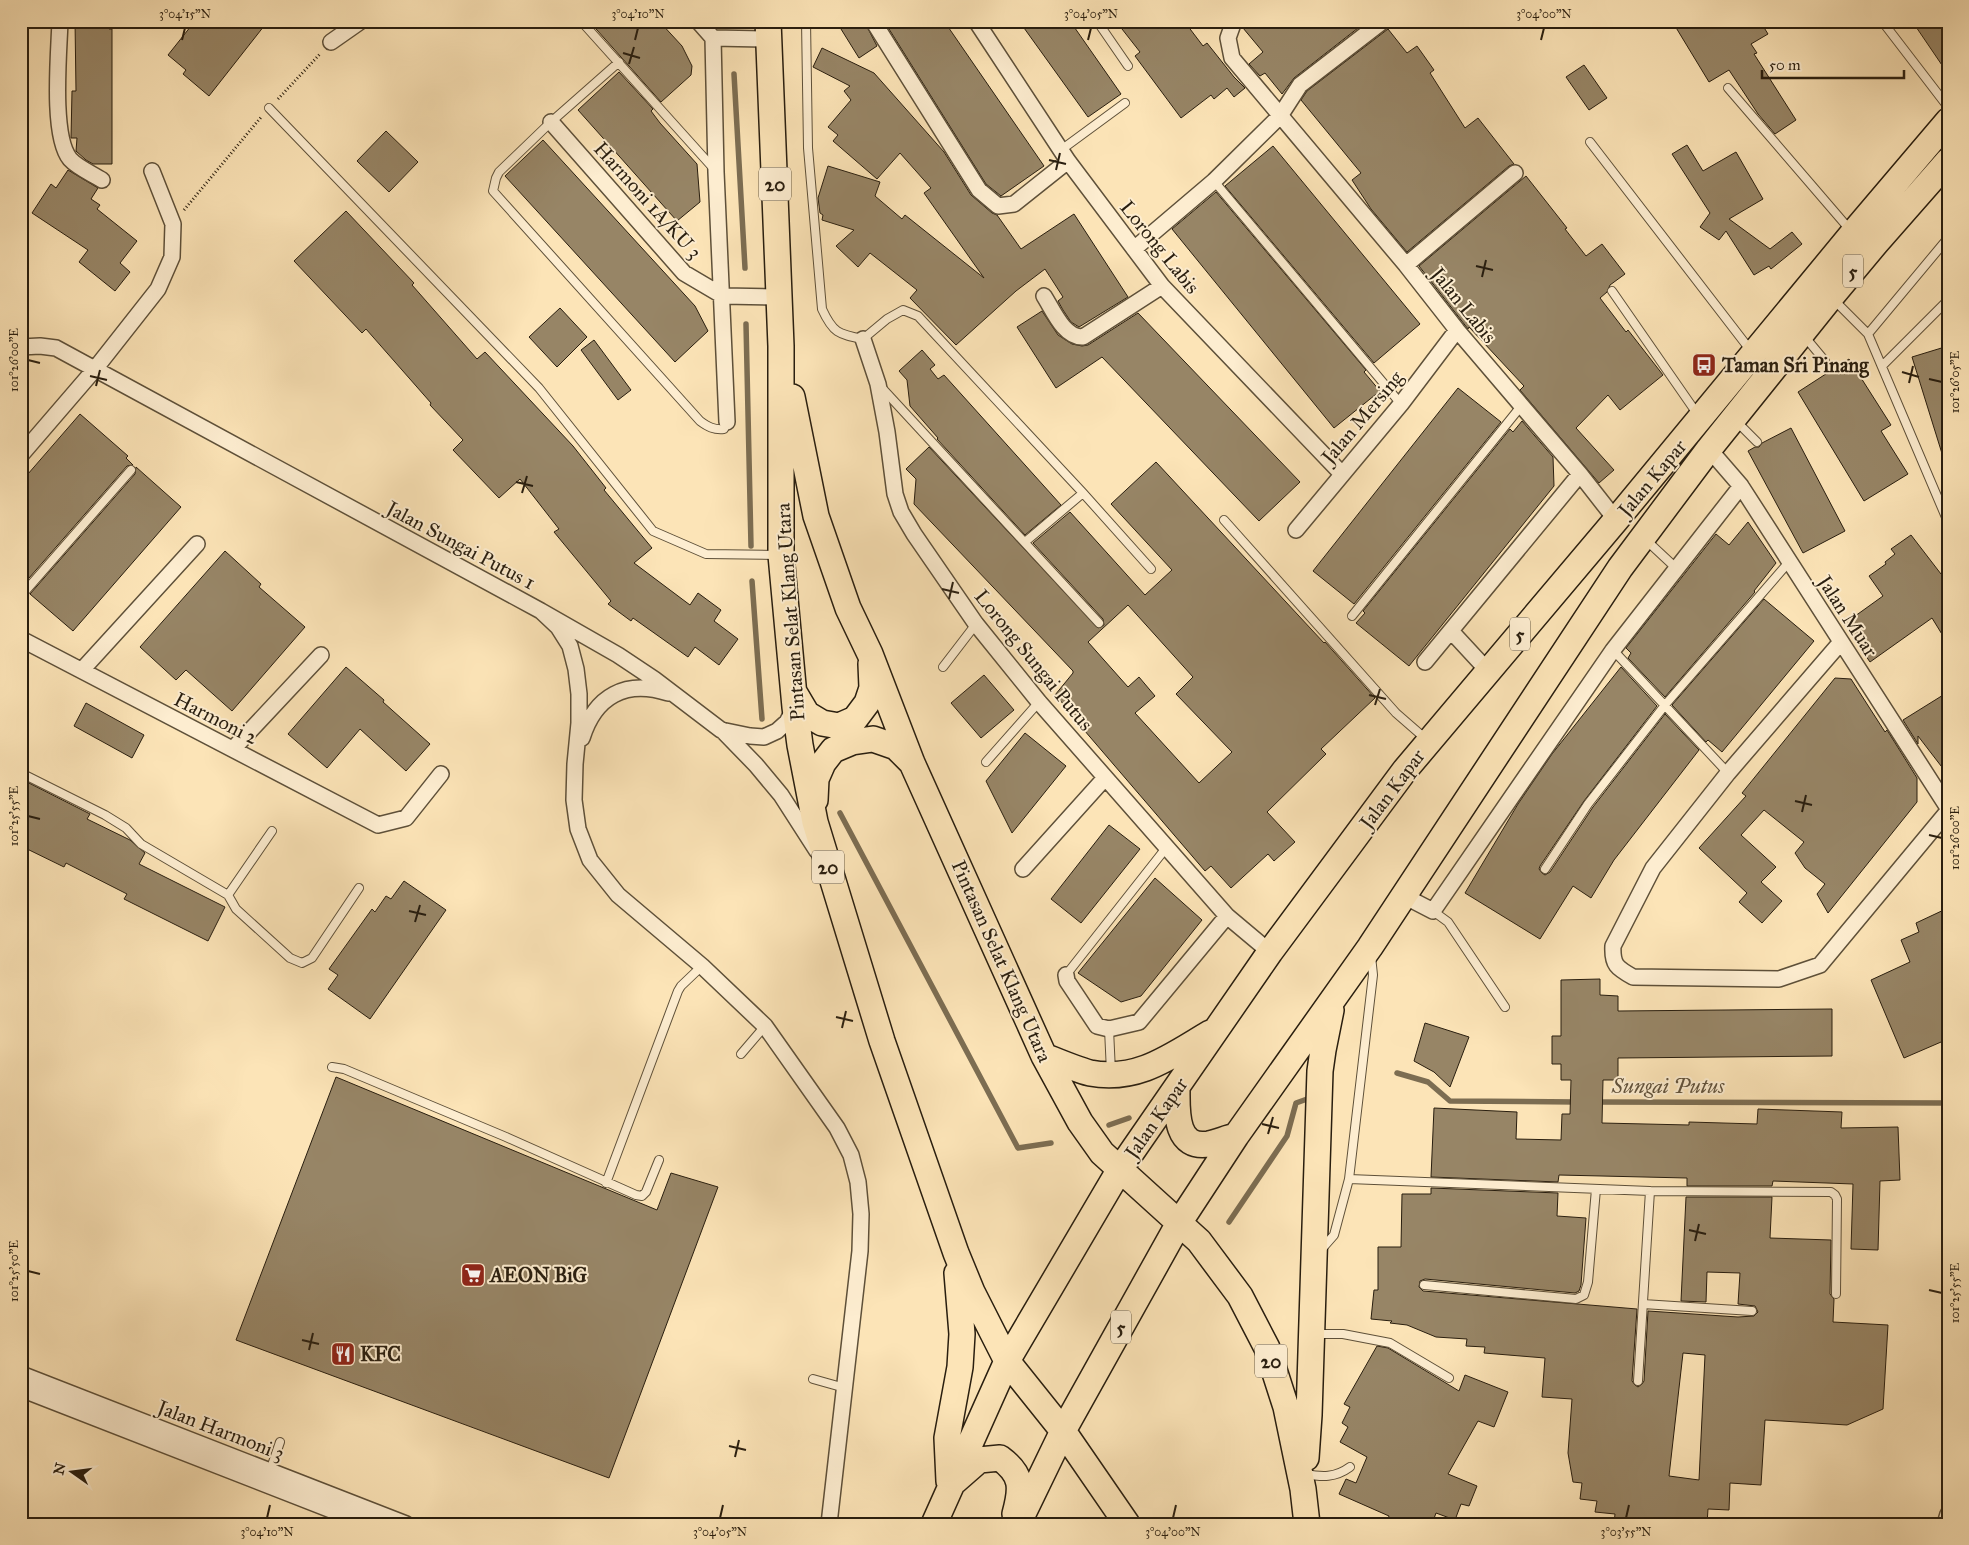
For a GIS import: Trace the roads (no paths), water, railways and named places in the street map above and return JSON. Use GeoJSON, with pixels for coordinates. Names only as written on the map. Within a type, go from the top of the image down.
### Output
{"type":"FeatureCollection","features":[{"type":"Feature","properties":{"kind":"highway","name":"Pintasan Selat Klang Utara"},"geometry":{"type":"LineString","coordinates":[[768,30],[781,346],[781,555],[794,699],[814,822],[882,1041],[956,1253],[972,1292],[1007,1361],[1062,1431],[1126,1524]]}},
{"type":"Feature","properties":{"kind":"highway","name":"Jalan Kapar"},"geometry":{"type":"LineString","coordinates":[[934,1524],[1007,1361],[1120,1169],[1270,952],[1405,770],[1948,121]]}},
{"type":"Feature","properties":{"kind":"highway","name":"Jalan Kapar"},"geometry":{"type":"LineString","coordinates":[[1018,1524],[1062,1431],[1179,1223],[1236,1136],[1370,947],[1620,568],[1709,449],[1831,297],[1948,161]]}},
{"type":"Feature","properties":{"kind":"highway","name":"Pintasan Selat Klang Utara"},"geometry":{"type":"LineString","coordinates":[[781,346],[816,516],[848,608],[870,654],[912,763],[1044,1056],[1080,1122],[1102,1153],[1199,1241],[1240,1296],[1268,1348],[1286,1407],[1304,1482],[1306,1524]]}},
{"type":"Feature","properties":{"kind":"highway"},"geometry":{"type":"LineString","coordinates":[[794,699],[807,714],[822,722],[839,726],[855,719],[867,703],[872,688],[870,654]]}},
{"type":"Feature","properties":{"kind":"highway"},"geometry":{"type":"LineString","coordinates":[[814,822],[816,779],[823,763],[833,750],[852,742],[873,739],[896,747],[912,763]]}},
{"type":"Feature","properties":{"kind":"highway"},"geometry":{"type":"LineString","coordinates":[[1304,1482],[1312,1334],[1320,1071],[1334,1000]]}},
{"type":"Feature","properties":{"kind":"highway"},"geometry":{"type":"LineString","coordinates":[[1044,1056],[1089,1072],[1111,1076],[1131,1074],[1152,1066],[1217,1030]]}},
{"type":"Feature","properties":{"kind":"highway"},"geometry":{"type":"LineString","coordinates":[[1177,1087],[1177,1117],[1181,1132],[1193,1142],[1207,1144],[1236,1136]]}},
{"type":"Feature","properties":{"kind":"highway"},"geometry":{"type":"LineString","coordinates":[[950,1486],[947,1438],[960,1367],[962,1334],[956,1253]]}},
{"type":"Feature","properties":{"kind":"highway"},"geometry":{"type":"LineString","coordinates":[[950,1486],[979,1460],[1000,1458],[1011,1466],[1020,1481],[1019,1500],[1013,1524]]}},
{"type":"Feature","properties":{"kind":"street"},"geometry":{"type":"LineString","coordinates":[[60,21],[58,113],[60,136],[71,160],[102,180]]}},
{"type":"Feature","properties":{"kind":"street"},"geometry":{"type":"LineString","coordinates":[[331,42],[361,21]]}},
{"type":"Feature","properties":{"kind":"street"},"geometry":{"type":"LineString","coordinates":[[698,21],[713,38],[716,172],[723,296],[727,422]]}},
{"type":"Feature","properties":{"kind":"street"},"geometry":{"type":"LineString","coordinates":[[873,21],[979,190],[998,206],[1014,204],[1065,156]]}},
{"type":"Feature","properties":{"kind":"street","name":"Lorong Labis"},"geometry":{"type":"LineString","coordinates":[[976,21],[1065,156],[1162,286],[1342,473]]}},
{"type":"Feature","properties":{"kind":"street","name":"Jalan Labis"},"geometry":{"type":"LineString","coordinates":[[1234,21],[1228,38],[1232,58],[1580,474],[1616,520]]}},
{"type":"Feature","properties":{"kind":"street"},"geometry":{"type":"LineString","coordinates":[[1134,249],[1214,181],[1280,116],[1300,85],[1383,21]]}},
{"type":"Feature","properties":{"kind":"street"},"geometry":{"type":"LineString","coordinates":[[713,38],[768,30]]}},
{"type":"Feature","properties":{"kind":"street","name":"Harmoni 1A/KU 3"},"geometry":{"type":"LineString","coordinates":[[552,122],[684,273],[723,296]]}},
{"type":"Feature","properties":{"kind":"street"},"geometry":{"type":"LineString","coordinates":[[21,455],[95,369],[158,289],[172,257],[173,224],[152,171]]}},
{"type":"Feature","properties":{"kind":"street"},"geometry":{"type":"LineString","coordinates":[[1406,265],[1515,173]]}},
{"type":"Feature","properties":{"kind":"street"},"geometry":{"type":"LineString","coordinates":[[1044,296],[1068,332],[1076,337],[1083,337],[1162,286]]}},
{"type":"Feature","properties":{"kind":"street"},"geometry":{"type":"LineString","coordinates":[[723,296],[779,297]]}},
{"type":"Feature","properties":{"kind":"street","name":"Jalan Mersing"},"geometry":{"type":"LineString","coordinates":[[1296,530],[1401,404],[1458,330]]}},
{"type":"Feature","properties":{"kind":"street","name":"Lorong Sungai Putus"},"geometry":{"type":"LineString","coordinates":[[863,339],[878,384],[887,432],[895,494],[901,512],[976,624],[1039,702],[1104,779],[1226,916],[1270,952]]}},
{"type":"Feature","properties":{"kind":"street","name":"Jalan Sungai Putus 1"},"geometry":{"type":"LineString","coordinates":[[21,347],[40,346],[56,348],[541,611],[618,655],[721,730],[764,737],[777,731],[787,722],[794,699]]}},
{"type":"Feature","properties":{"kind":"street","name":"Jalan Muar"},"geometry":{"type":"LineString","coordinates":[[1709,449],[1741,486],[1948,810]]}},
{"type":"Feature","properties":{"kind":"street"},"geometry":{"type":"LineString","coordinates":[[1425,662],[1580,474]]}},
{"type":"Feature","properties":{"kind":"street"},"geometry":{"type":"LineString","coordinates":[[1404,896],[1432,911],[1613,650],[1741,486]]}},
{"type":"Feature","properties":{"kind":"street"},"geometry":{"type":"LineString","coordinates":[[82,670],[197,544]]}},
{"type":"Feature","properties":{"kind":"street"},"geometry":{"type":"LineString","coordinates":[[541,611],[558,627],[570,646],[576,669],[579,694],[579,723],[574,800],[578,828],[590,860],[618,895],[702,966],[765,1026],[837,1128],[851,1155],[858,1182],[861,1214],[860,1251],[829,1524]]}},
{"type":"Feature","properties":{"kind":"street"},"geometry":{"type":"LineString","coordinates":[[1451,630],[1488,671]]}},
{"type":"Feature","properties":{"kind":"street","name":"Harmoni 2"},"geometry":{"type":"LineString","coordinates":[[21,639],[378,825],[406,818],[442,774]]}},
{"type":"Feature","properties":{"kind":"street"},"geometry":{"type":"LineString","coordinates":[[1841,642],[1728,773],[1654,868],[1613,946],[1612,958],[1618,969],[1633,977],[1779,978],[1820,965],[1948,810]]}},
{"type":"Feature","properties":{"kind":"street"},"geometry":{"type":"LineString","coordinates":[[233,749],[321,655]]}},
{"type":"Feature","properties":{"kind":"street"},"geometry":{"type":"LineString","coordinates":[[575,764],[586,727],[595,711],[609,697],[624,690],[644,687],[678,697]]}},
{"type":"Feature","properties":{"kind":"street"},"geometry":{"type":"LineString","coordinates":[[721,730],[756,765],[781,795],[829,871]]}},
{"type":"Feature","properties":{"kind":"street"},"geometry":{"type":"LineString","coordinates":[[1023,869],[1104,779]]}},
{"type":"Feature","properties":{"kind":"street"},"geometry":{"type":"LineString","coordinates":[[1066,975],[1067,981],[1097,1026],[1109,1029],[1139,1022],[1226,916]]}},
{"type":"Feature","properties":{"kind":"street","name":"Jalan Harmoni 3"},"geometry":{"type":"LineString","coordinates":[[21,1374],[270,1471],[367,1524]]}},
{"type":"Feature","properties":{"kind":"street","name":"Jalan Harmoni 3"},"geometry":{"type":"LineString","coordinates":[[21,1389],[317,1497],[406,1524]]}},
{"type":"Feature","properties":{"kind":"street"},"geometry":{"type":"LineString","coordinates":[[1944,1524],[1948,1514]]}},
{"type":"Feature","properties":{"kind":"lane"},"geometry":{"type":"LineString","coordinates":[[581,21],[716,172]]}},
{"type":"Feature","properties":{"kind":"lane"},"geometry":{"type":"LineString","coordinates":[[806,21],[808,148],[822,309],[830,327],[845,336],[863,339],[887,319],[903,310],[918,316],[1083,492],[1151,569]]}},
{"type":"Feature","properties":{"kind":"lane"},"geometry":{"type":"LineString","coordinates":[[1097,21],[1128,66]]}},
{"type":"Feature","properties":{"kind":"lane"},"geometry":{"type":"LineString","coordinates":[[1882,21],[1948,107]]}},
{"type":"Feature","properties":{"kind":"lane"},"geometry":{"type":"LineString","coordinates":[[619,62],[499,172],[494,191],[700,421],[710,428],[717,430],[724,428],[727,422]]}},
{"type":"Feature","properties":{"kind":"lane"},"geometry":{"type":"LineString","coordinates":[[1728,88],[1853,233]]}},
{"type":"Feature","properties":{"kind":"lane"},"geometry":{"type":"LineString","coordinates":[[1065,156],[1125,103]]}},
{"type":"Feature","properties":{"kind":"lane"},"geometry":{"type":"LineString","coordinates":[[269,108],[539,388],[653,530],[706,554],[781,555]]}},
{"type":"Feature","properties":{"kind":"lane"},"geometry":{"type":"LineString","coordinates":[[1590,142],[1753,355]]}},
{"type":"Feature","properties":{"kind":"lane"},"geometry":{"type":"LineString","coordinates":[[1214,181],[1401,404]]}},
{"type":"Feature","properties":{"kind":"lane"},"geometry":{"type":"LineString","coordinates":[[1868,334],[1948,238]]}},
{"type":"Feature","properties":{"kind":"lane"},"geometry":{"type":"LineString","coordinates":[[1612,291],[1700,419]]}},
{"type":"Feature","properties":{"kind":"lane"},"geometry":{"type":"LineString","coordinates":[[1831,297],[1868,334],[1948,522]]}},
{"type":"Feature","properties":{"kind":"lane"},"geometry":{"type":"LineString","coordinates":[[1882,366],[1948,300]]}},
{"type":"Feature","properties":{"kind":"lane"},"geometry":{"type":"LineString","coordinates":[[1802,333],[1825,362]]}},
{"type":"Feature","properties":{"kind":"lane"},"geometry":{"type":"LineString","coordinates":[[878,384],[1099,623]]}},
{"type":"Feature","properties":{"kind":"lane"},"geometry":{"type":"LineString","coordinates":[[1352,616],[1522,405]]}},
{"type":"Feature","properties":{"kind":"lane"},"geometry":{"type":"LineString","coordinates":[[1734,418],[1757,442]]}},
{"type":"Feature","properties":{"kind":"lane"},"geometry":{"type":"LineString","coordinates":[[21,596],[131,470]]}},
{"type":"Feature","properties":{"kind":"lane"},"geometry":{"type":"LineString","coordinates":[[1026,542],[1083,492]]}},
{"type":"Feature","properties":{"kind":"lane"},"geometry":{"type":"LineString","coordinates":[[1224,520],[1400,717],[1429,741]]}},
{"type":"Feature","properties":{"kind":"lane"},"geometry":{"type":"LineString","coordinates":[[1642,537],[1676,568]]}},
{"type":"Feature","properties":{"kind":"lane"},"geometry":{"type":"LineString","coordinates":[[1545,869],[1588,804],[1665,705],[1789,562]]}},
{"type":"Feature","properties":{"kind":"lane"},"geometry":{"type":"LineString","coordinates":[[944,667],[976,624]]}},
{"type":"Feature","properties":{"kind":"lane"},"geometry":{"type":"LineString","coordinates":[[1613,650],[1728,773]]}},
{"type":"Feature","properties":{"kind":"lane"},"geometry":{"type":"LineString","coordinates":[[986,762],[1039,702]]}},
{"type":"Feature","properties":{"kind":"lane"},"geometry":{"type":"LineString","coordinates":[[21,773],[112,819],[126,828],[141,844],[228,895],[236,908],[283,952],[290,958],[302,963],[312,958],[359,888]]}},
{"type":"Feature","properties":{"kind":"lane"},"geometry":{"type":"LineString","coordinates":[[228,895],[272,831]]}},
{"type":"Feature","properties":{"kind":"lane"},"geometry":{"type":"LineString","coordinates":[[1066,975],[1166,848]]}},
{"type":"Feature","properties":{"kind":"lane"},"geometry":{"type":"LineString","coordinates":[[1432,911],[1448,922],[1504,1007]]}},
{"type":"Feature","properties":{"kind":"lane"},"geometry":{"type":"LineString","coordinates":[[1314,1257],[1334,1236],[1349,1179],[1373,975],[1370,947]]}},
{"type":"Feature","properties":{"kind":"lane"},"geometry":{"type":"LineString","coordinates":[[606,1182],[678,991],[702,966]]}},
{"type":"Feature","properties":{"kind":"lane"},"geometry":{"type":"LineString","coordinates":[[741,1054],[765,1026]]}},
{"type":"Feature","properties":{"kind":"lane"},"geometry":{"type":"LineString","coordinates":[[1109,1029],[1111,1076]]}},
{"type":"Feature","properties":{"kind":"lane"},"geometry":{"type":"LineString","coordinates":[[332,1067],[344,1069],[642,1196],[646,1192],[659,1160]]}},
{"type":"Feature","properties":{"kind":"lane"},"geometry":{"type":"LineString","coordinates":[[1349,1179],[1650,1191],[1831,1192],[1837,1199],[1836,1294]]}},
{"type":"Feature","properties":{"kind":"lane"},"geometry":{"type":"LineString","coordinates":[[1424,1285],[1576,1299],[1584,1295],[1588,1282],[1596,1189]]}},
{"type":"Feature","properties":{"kind":"lane"},"geometry":{"type":"LineString","coordinates":[[1638,1381],[1650,1191]]}},
{"type":"Feature","properties":{"kind":"lane"},"geometry":{"type":"LineString","coordinates":[[1643,1304],[1752,1311]]}},
{"type":"Feature","properties":{"kind":"lane"},"geometry":{"type":"LineString","coordinates":[[1312,1334],[1343,1334],[1390,1343],[1449,1378]]}},
{"type":"Feature","properties":{"kind":"lane"},"geometry":{"type":"LineString","coordinates":[[813,1379],[845,1388]]}},
{"type":"Feature","properties":{"kind":"lane"},"geometry":{"type":"LineString","coordinates":[[270,1471],[280,1442]]}},
{"type":"Feature","properties":{"kind":"lane"},"geometry":{"type":"LineString","coordinates":[[1304,1482],[1340,1473],[1350,1466]]}},
{"type":"Feature","properties":{"kind":"waterway"},"geometry":{"type":"LineString","coordinates":[[734,74],[745,268]]}},
{"type":"Feature","properties":{"kind":"waterway"},"geometry":{"type":"LineString","coordinates":[[746,324],[751,546]]}},
{"type":"Feature","properties":{"kind":"waterway"},"geometry":{"type":"LineString","coordinates":[[752,581],[762,719]]}},
{"type":"Feature","properties":{"kind":"waterway"},"geometry":{"type":"LineString","coordinates":[[840,813],[1018,1148],[1051,1143]]}},
{"type":"Feature","properties":{"kind":"waterway","name":"Sungai Putus"},"geometry":{"type":"LineString","coordinates":[[1397,1073],[1428,1082],[1450,1101],[1576,1102]]}},
{"type":"Feature","properties":{"kind":"waterway"},"geometry":{"type":"LineString","coordinates":[[1229,1222],[1287,1136],[1296,1103],[1310,1098]]}},
{"type":"Feature","properties":{"kind":"waterway","name":"Sungai Putus"},"geometry":{"type":"LineString","coordinates":[[1596,1102],[1948,1103]]}},
{"type":"Feature","properties":{"kind":"waterway"},"geometry":{"type":"LineString","coordinates":[[1109,1125],[1129,1118]]}},
{"type":"Feature","properties":{"kind":"place","name":"Taman Sri Pinang"},"geometry":{"type":"Point","coordinates":[1704,365]}},
{"type":"Feature","properties":{"kind":"place","name":"AEON BiG"},"geometry":{"type":"Point","coordinates":[473,1275]}},
{"type":"Feature","properties":{"kind":"place","name":"KFC"},"geometry":{"type":"Point","coordinates":[343,1354]}}]}
